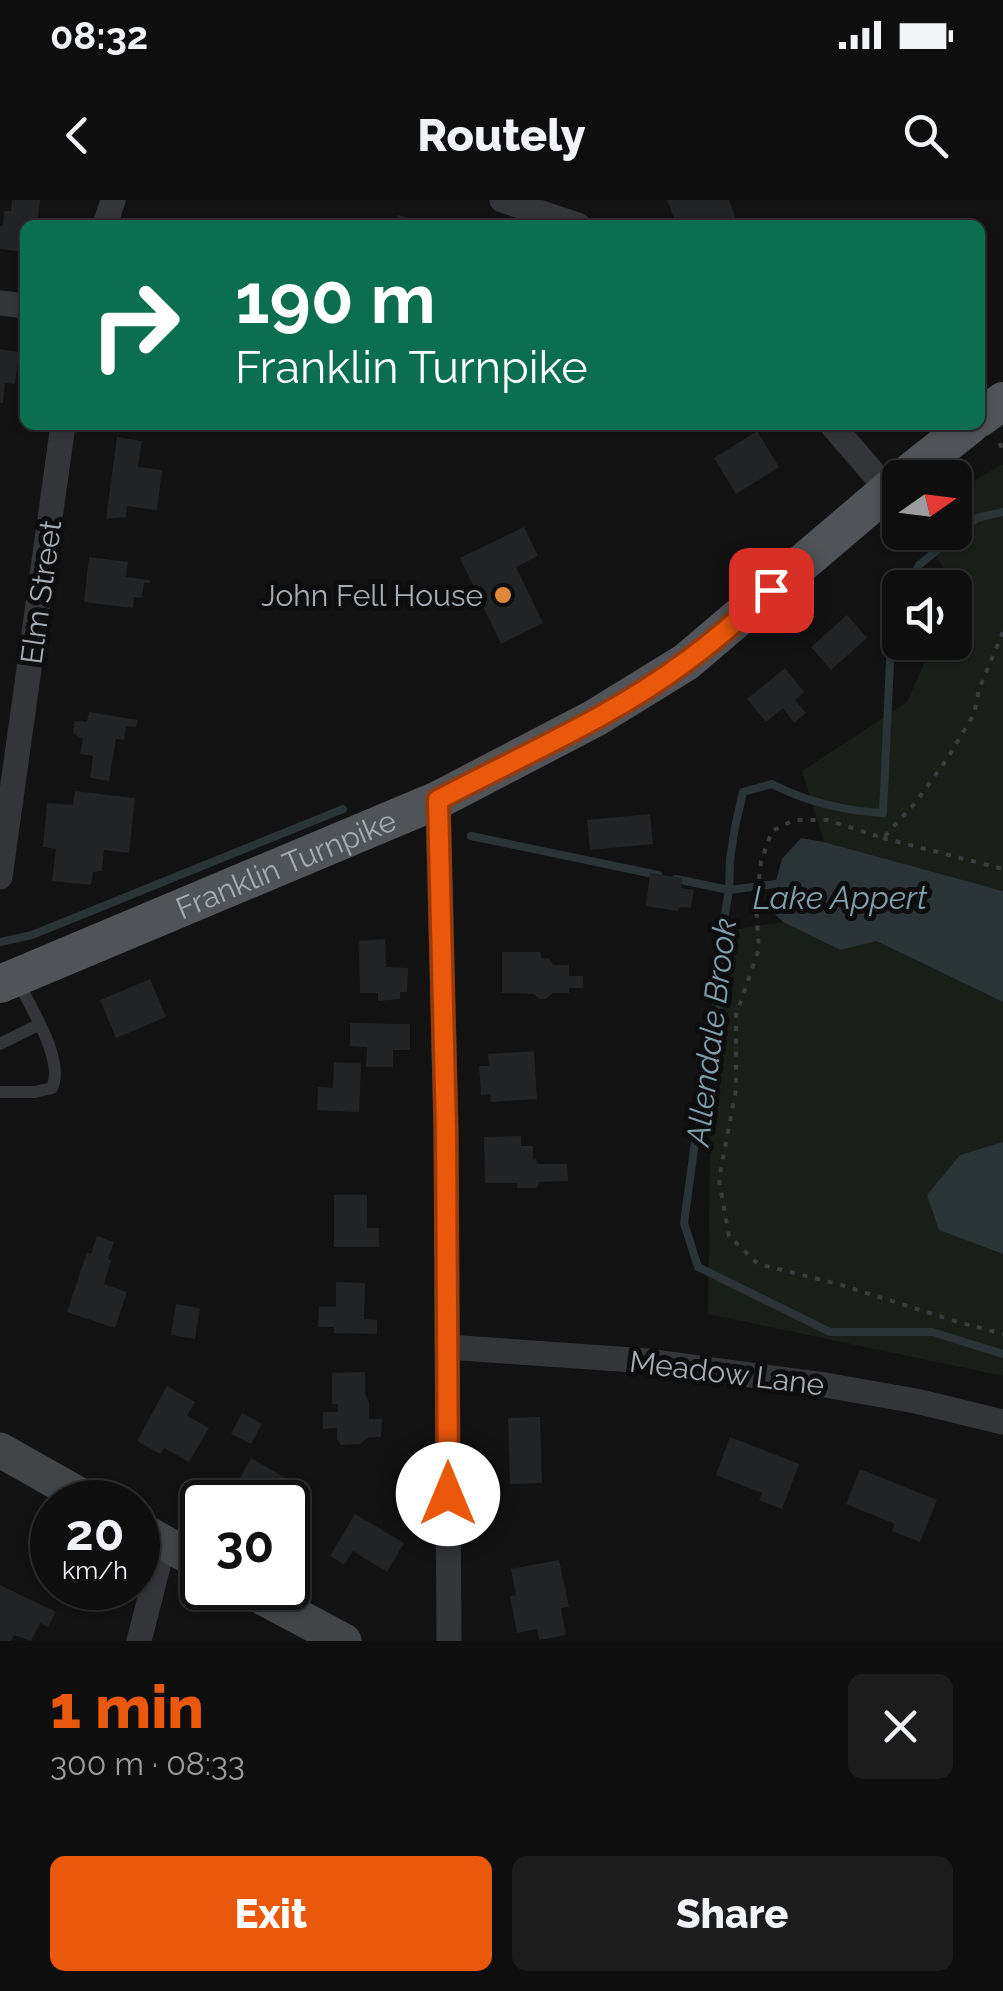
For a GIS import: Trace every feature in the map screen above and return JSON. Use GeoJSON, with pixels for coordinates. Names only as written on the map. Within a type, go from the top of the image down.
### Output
{"type":"FeatureCollection","features":[{"type":"Feature","properties":{"kind":"main road","name":"Franklin Turnpike"},"geometry":{"type":"LineString","coordinates":[[925,460],[964,430]]}},
{"type":"Feature","properties":{"kind":"main road","name":"Franklin Turnpike"},"geometry":{"type":"LineString","coordinates":[[8,981],[438,800],[595,718],[686,662],[882,495]]}},
{"type":"Feature","properties":{"kind":"main road"},"geometry":{"type":"LineString","coordinates":[[0,1450],[53,1480]]}},
{"type":"Feature","properties":{"kind":"main road"},"geometry":{"type":"LineString","coordinates":[[287,1610],[344,1641]]}},
{"type":"Feature","properties":{"kind":"street"},"geometry":{"type":"LineString","coordinates":[[502,200],[563,220]]}},
{"type":"Feature","properties":{"kind":"street","name":"Elm Street"},"geometry":{"type":"LineString","coordinates":[[0,877],[63,430]]}},
{"type":"Feature","properties":{"kind":"street"},"geometry":{"type":"LineString","coordinates":[[838,430],[882,469]]}},
{"type":"Feature","properties":{"kind":"street"},"geometry":{"type":"LineString","coordinates":[[438,800],[449,1641]]}},
{"type":"Feature","properties":{"kind":"street","name":"Meadow Lane"},"geometry":{"type":"LineString","coordinates":[[448,1347],[647,1361],[825,1385],[1003,1422]]}},
{"type":"Feature","properties":{"kind":"street"},"geometry":{"type":"LineString","coordinates":[[139,1641],[143,1610]]}},
{"type":"Feature","properties":{"kind":"lane"},"geometry":{"type":"LineString","coordinates":[[0,1092],[35,1092],[54,1084],[55,1064],[38,1025],[8,981]]}},
{"type":"Feature","properties":{"kind":"lane"},"geometry":{"type":"LineString","coordinates":[[0,1044],[38,1025]]}},
{"type":"Feature","properties":{"kind":"path"},"geometry":{"type":"LineString","coordinates":[[884,838],[948,760],[974,714],[978,689],[1003,632]]}},
{"type":"Feature","properties":{"kind":"path"},"geometry":{"type":"LineString","coordinates":[[1003,869],[827,820],[794,820],[772,830],[761,861],[757,900],[760,950],[736,1014],[736,1088],[719,1180],[729,1236],[758,1264],[1003,1334]]}},
{"type":"Feature","properties":{"kind":"shaded area"},"geometry":{"type":"Polygon","coordinates":[[[1003,464],[1003,891],[824,842],[802,771],[907,702],[926,660],[972,660],[972,570],[945,570],[933,550],[972,550],[972,482],[1003,464]]]}},
{"type":"Feature","properties":{"kind":"shaded area"},"geometry":{"type":"Polygon","coordinates":[[[783,922],[839,950],[875,941],[1003,1002],[1003,1142],[960,1155],[997,1251],[1003,1254],[1003,1376],[708,1314],[713,933],[783,922]]]}},
{"type":"Feature","properties":{"kind":"water","name":"Lake Appert"},"geometry":{"type":"Polygon","coordinates":[[[801,838],[1003,891],[1003,1002],[876,941],[840,950],[783,922],[773,912],[775,884],[782,859],[801,838]]]}},
{"type":"Feature","properties":{"kind":"water"},"geometry":{"type":"Polygon","coordinates":[[[1003,1142],[1003,1254],[939,1230],[927,1195],[960,1155],[1003,1142]]]}},
{"type":"Feature","properties":{"kind":"building"},"geometry":{"type":"Polygon","coordinates":[[[12,200],[40,200],[38,220],[20,220],[20,251],[0,249],[4,211],[11,211],[12,200]]]}},
{"type":"Feature","properties":{"kind":"building"},"geometry":{"type":"Polygon","coordinates":[[[667,200],[729,200],[736,220],[675,220],[667,200]]]}},
{"type":"Feature","properties":{"kind":"building"},"geometry":{"type":"Polygon","coordinates":[[[0,349],[19,352],[15,384],[5,383],[3,403],[0,403],[0,349]]]}},
{"type":"Feature","properties":{"kind":"building"},"geometry":{"type":"Polygon","coordinates":[[[757,431],[779,467],[736,494],[714,458],[757,431]]]}},
{"type":"Feature","properties":{"kind":"building"},"geometry":{"type":"Polygon","coordinates":[[[117,437],[142,441],[138,467],[162,470],[157,510],[127,506],[126,517],[106,519],[117,437]]]}},
{"type":"Feature","properties":{"kind":"building","name":"John Fell House"},"geometry":{"type":"Polygon","coordinates":[[[524,527],[538,556],[516,567],[543,623],[501,644],[460,558],[524,527]]]}},
{"type":"Feature","properties":{"kind":"building"},"geometry":{"type":"Polygon","coordinates":[[[89,557],[128,562],[126,577],[150,580],[144,583],[142,598],[134,597],[133,608],[84,602],[89,557]]]}},
{"type":"Feature","properties":{"kind":"building"},"geometry":{"type":"Polygon","coordinates":[[[847,615],[867,638],[831,670],[811,647],[847,615]]]}},
{"type":"Feature","properties":{"kind":"building"},"geometry":{"type":"Polygon","coordinates":[[[785,668],[804,692],[795,700],[806,713],[794,723],[783,708],[766,722],[747,699],[785,668]]]}},
{"type":"Feature","properties":{"kind":"building"},"geometry":{"type":"Polygon","coordinates":[[[89,712],[138,720],[136,727],[126,726],[124,740],[116,739],[109,781],[90,778],[93,756],[80,754],[83,739],[73,733],[74,721],[87,722],[89,712]]]}},
{"type":"Feature","properties":{"kind":"building"},"geometry":{"type":"Polygon","coordinates":[[[75,791],[135,798],[129,853],[104,850],[102,871],[93,872],[91,885],[52,881],[56,849],[43,847],[47,803],[73,805],[75,791]]]}},
{"type":"Feature","properties":{"kind":"building"},"geometry":{"type":"Polygon","coordinates":[[[650,814],[653,844],[590,850],[587,820],[650,814]]]}},
{"type":"Feature","properties":{"kind":"building"},"geometry":{"type":"Polygon","coordinates":[[[650,873],[682,878],[681,888],[694,890],[691,908],[680,907],[678,911],[646,906],[650,873]]]}},
{"type":"Feature","properties":{"kind":"building"},"geometry":{"type":"Polygon","coordinates":[[[385,939],[386,967],[408,968],[407,992],[400,992],[400,999],[378,1001],[378,993],[360,993],[359,941],[385,939]]]}},
{"type":"Feature","properties":{"kind":"building"},"geometry":{"type":"Polygon","coordinates":[[[502,952],[540,952],[553,965],[569,965],[569,976],[583,976],[583,988],[569,988],[569,993],[553,993],[546,999],[534,994],[502,993],[502,952]]]}},
{"type":"Feature","properties":{"kind":"building"},"geometry":{"type":"Polygon","coordinates":[[[150,979],[166,1017],[116,1038],[100,1000],[150,979]]]}},
{"type":"Feature","properties":{"kind":"building"},"geometry":{"type":"Polygon","coordinates":[[[350,1023],[410,1024],[410,1050],[393,1050],[393,1067],[366,1067],[367,1047],[350,1046],[350,1023]]]}},
{"type":"Feature","properties":{"kind":"building"},"geometry":{"type":"Polygon","coordinates":[[[534,1051],[537,1099],[491,1102],[490,1094],[481,1095],[479,1066],[489,1066],[488,1054],[534,1051]]]}},
{"type":"Feature","properties":{"kind":"building"},"geometry":{"type":"Polygon","coordinates":[[[334,1062],[361,1063],[359,1112],[317,1110],[318,1087],[333,1088],[334,1062]]]}},
{"type":"Feature","properties":{"kind":"building"},"geometry":{"type":"Polygon","coordinates":[[[521,1136],[521,1146],[533,1146],[533,1160],[537,1164],[567,1164],[568,1181],[539,1182],[537,1188],[517,1188],[517,1183],[485,1183],[484,1137],[521,1136]]]}},
{"type":"Feature","properties":{"kind":"building"},"geometry":{"type":"Polygon","coordinates":[[[334,1195],[367,1195],[367,1228],[379,1228],[379,1247],[334,1247],[334,1195]]]}},
{"type":"Feature","properties":{"kind":"building"},"geometry":{"type":"Polygon","coordinates":[[[97,1236],[114,1242],[104,1284],[127,1292],[115,1328],[67,1312],[87,1252],[91,1254],[97,1236]]]}},
{"type":"Feature","properties":{"kind":"building"},"geometry":{"type":"Polygon","coordinates":[[[336,1282],[365,1283],[364,1319],[377,1320],[377,1334],[334,1333],[334,1327],[318,1327],[319,1307],[336,1307],[336,1282]]]}},
{"type":"Feature","properties":{"kind":"building"},"geometry":{"type":"Polygon","coordinates":[[[176,1304],[200,1308],[195,1339],[171,1335],[176,1304]]]}},
{"type":"Feature","properties":{"kind":"building"},"geometry":{"type":"Polygon","coordinates":[[[365,1372],[369,1419],[382,1419],[381,1437],[341,1445],[337,1428],[323,1429],[323,1412],[338,1412],[338,1404],[332,1404],[332,1373],[365,1372]]]}},
{"type":"Feature","properties":{"kind":"building"},"geometry":{"type":"Polygon","coordinates":[[[167,1386],[195,1402],[187,1416],[209,1428],[189,1462],[164,1448],[160,1454],[137,1441],[167,1386]]]}},
{"type":"Feature","properties":{"kind":"building"},"geometry":{"type":"Polygon","coordinates":[[[242,1413],[262,1424],[251,1444],[231,1434],[242,1413]]]}},
{"type":"Feature","properties":{"kind":"building"},"geometry":{"type":"Polygon","coordinates":[[[540,1417],[542,1483],[510,1484],[508,1418],[540,1417]]]}},
{"type":"Feature","properties":{"kind":"building"},"geometry":{"type":"Polygon","coordinates":[[[730,1437],[799,1464],[782,1509],[759,1500],[762,1493],[716,1475],[730,1437]]]}},
{"type":"Feature","properties":{"kind":"building"},"geometry":{"type":"Polygon","coordinates":[[[251,1458],[289,1480],[239,1480],[251,1458]]]}},
{"type":"Feature","properties":{"kind":"building"},"geometry":{"type":"Polygon","coordinates":[[[860,1469],[937,1500],[920,1542],[892,1531],[895,1524],[846,1504],[860,1469]]]}},
{"type":"Feature","properties":{"kind":"building"},"geometry":{"type":"Polygon","coordinates":[[[355,1514],[404,1543],[387,1572],[353,1551],[344,1565],[330,1556],[355,1514]]]}},
{"type":"Feature","properties":{"kind":"building"},"geometry":{"type":"Polygon","coordinates":[[[559,1560],[569,1607],[561,1608],[566,1635],[539,1640],[537,1629],[517,1633],[510,1596],[516,1595],[511,1569],[559,1560]]]}},
{"type":"Feature","properties":{"kind":"building"},"geometry":{"type":"Polygon","coordinates":[[[0,1585],[30,1599],[30,1610],[56,1612],[48,1627],[40,1623],[31,1641],[14,1635],[11,1641],[0,1641],[0,1585]]]}},
{"type":"Feature","properties":{"kind":"waterway"},"geometry":{"type":"LineString","coordinates":[[917,570],[977,518],[1003,512]]}},
{"type":"Feature","properties":{"kind":"waterway","name":"Allendale Brook"},"geometry":{"type":"LineString","coordinates":[[890,660],[883,813],[826,804],[772,784],[743,792],[718,955],[721,993],[717,1037],[695,1142],[684,1223],[698,1267],[830,1332],[932,1332],[1003,1354]]}},
{"type":"Feature","properties":{"kind":"waterway","name":"Allendale Brook"},"geometry":{"type":"LineString","coordinates":[[0,942],[32,935],[343,809]]}},
{"type":"Feature","properties":{"kind":"waterway","name":"Allendale Brook"},"geometry":{"type":"LineString","coordinates":[[471,836],[658,875]]}},
{"type":"Feature","properties":{"kind":"waterway","name":"Allendale Brook"},"geometry":{"type":"LineString","coordinates":[[676,879],[729,890],[775,884]]}},
{"type":"Feature","properties":{"kind":"place","name":"John Fell House"},"geometry":{"type":"Point","coordinates":[503,595]}},
{"type":"Feature","properties":{"kind":"route"},"geometry":{"type":"LineString","coordinates":[[448,1494],[446,1130],[438,800],[595,718],[686,662],[771,590]]}}]}
